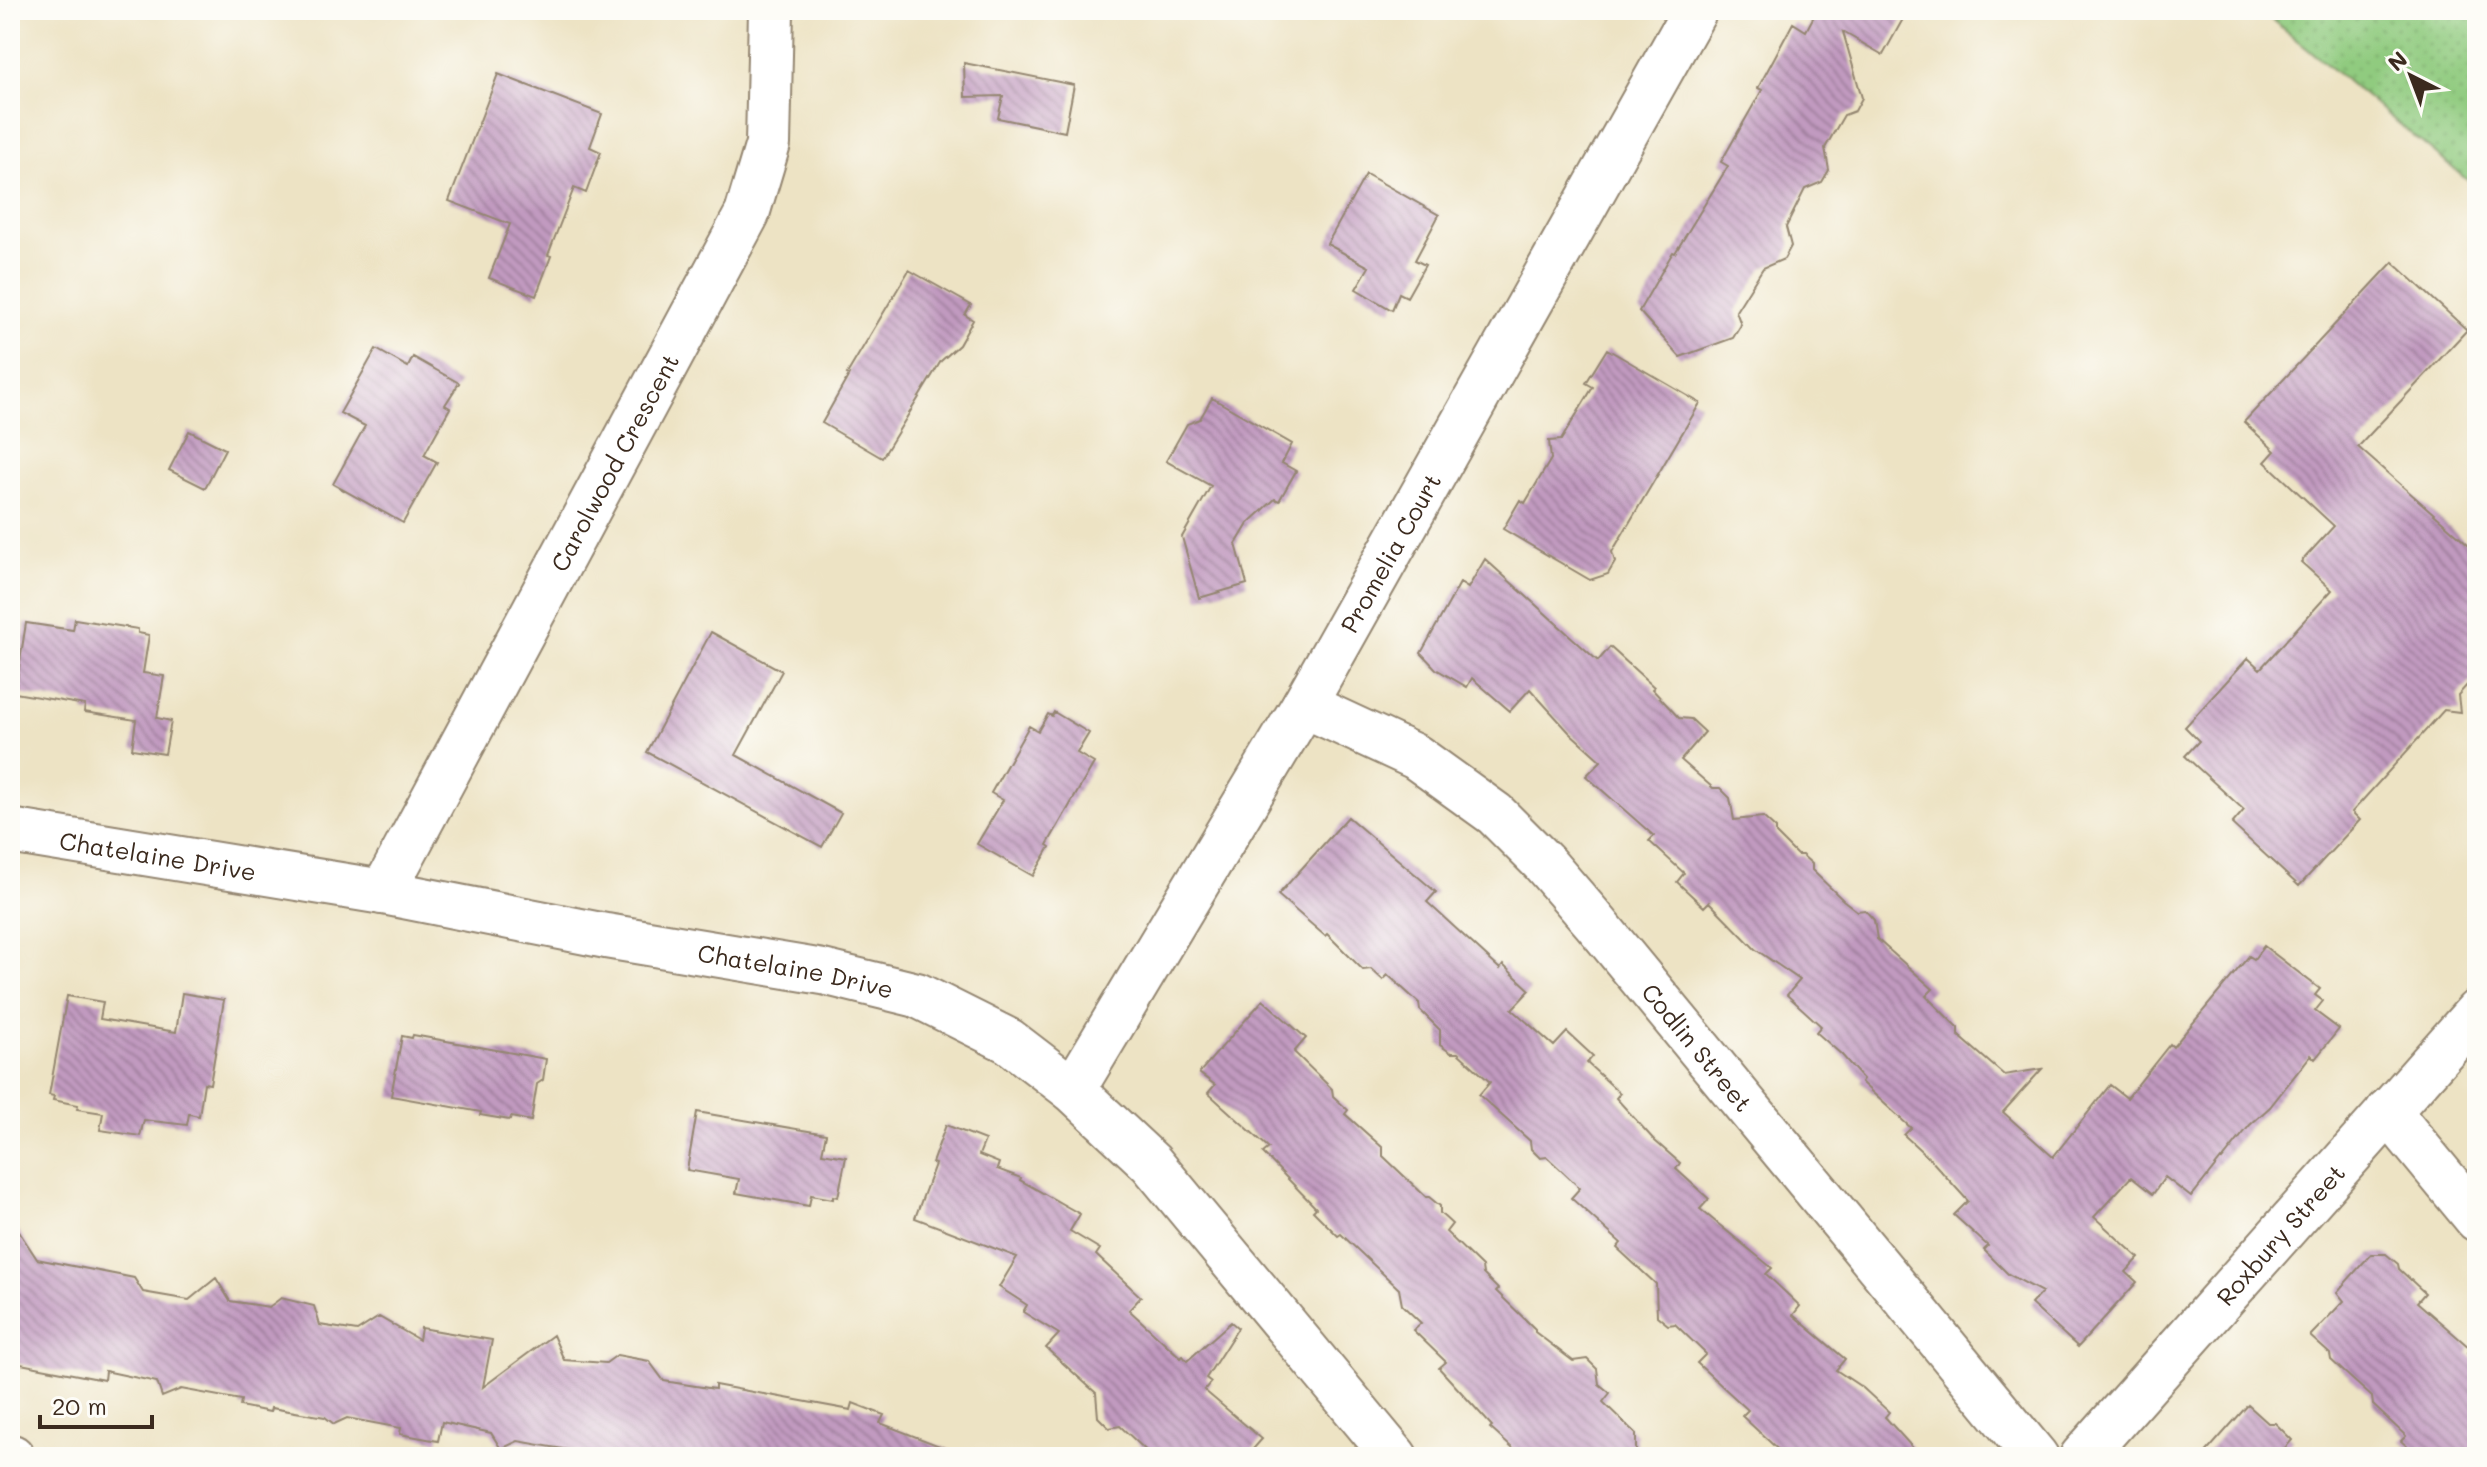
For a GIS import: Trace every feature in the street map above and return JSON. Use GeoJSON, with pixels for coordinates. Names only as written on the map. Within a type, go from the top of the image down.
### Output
{"type":"FeatureCollection","features":[{"type":"Feature","properties":{"kind":"street","name":"Carolwood Crescent"},"geometry":{"type":"LineString","coordinates":[[383,892],[747,214],[768,144],[771,10]]}},
{"type":"Feature","properties":{"kind":"street","name":"Promelia Court"},"geometry":{"type":"LineString","coordinates":[[1073,1090],[1304,705],[1695,10]]}},
{"type":"Feature","properties":{"kind":"street","name":"Codlin Street"},"geometry":{"type":"LineString","coordinates":[[1304,705],[1416,757],[1495,814],[1543,862],[1605,933],[2036,1457]]}},
{"type":"Feature","properties":{"kind":"street","name":"Chatelaine Drive"},"geometry":{"type":"LineString","coordinates":[[10,831],[383,892],[606,936],[823,972],[917,995],[1009,1041],[1073,1090],[1151,1163],[1395,1457]]}},
{"type":"Feature","properties":{"kind":"street","name":"Roxbury Street"},"geometry":{"type":"LineString","coordinates":[[2082,1457],[2477,1012]]}},
{"type":"Feature","properties":{"kind":"street"},"geometry":{"type":"LineString","coordinates":[[2388,1111],[2477,1219]]}},
{"type":"Feature","properties":{"kind":"green space"},"geometry":{"type":"Polygon","coordinates":[[[2260,10],[2477,10],[2477,188],[2260,10]]]}},
{"type":"Feature","properties":{"kind":"building"},"geometry":{"type":"Polygon","coordinates":[[[1803,10],[1908,10],[1883,55],[1843,32],[1862,98],[1855,111],[1844,115],[1825,148],[1829,170],[1822,182],[1805,189],[1786,227],[1791,246],[1784,259],[1763,268],[1736,311],[1741,325],[1733,338],[1680,357],[1639,311],[1728,166],[1721,162],[1762,90],[1758,88],[1793,23],[1806,31],[1814,16],[1803,10]]]}},
{"type":"Feature","properties":{"kind":"building"},"geometry":{"type":"Polygon","coordinates":[[[964,63],[1074,85],[1065,132],[998,118],[1003,96],[965,97],[964,63]]]}},
{"type":"Feature","properties":{"kind":"building"},"geometry":{"type":"Polygon","coordinates":[[[498,74],[602,114],[590,147],[601,152],[586,193],[574,188],[536,296],[489,278],[510,224],[449,201],[498,74]]]}},
{"type":"Feature","properties":{"kind":"building"},"geometry":{"type":"Polygon","coordinates":[[[1366,174],[1439,215],[1415,260],[1425,265],[1407,297],[1399,293],[1392,310],[1356,289],[1369,267],[1327,244],[1366,174]]]}},
{"type":"Feature","properties":{"kind":"building"},"geometry":{"type":"Polygon","coordinates":[[[2393,262],[2467,330],[2358,447],[2477,552],[2477,674],[2458,695],[2460,712],[2444,710],[2352,812],[2360,820],[2299,886],[2232,824],[2244,810],[2185,756],[2199,741],[2185,727],[2248,658],[2260,669],[2332,590],[2301,562],[2334,526],[2265,462],[2275,451],[2244,422],[2393,262]]]}},
{"type":"Feature","properties":{"kind":"building"},"geometry":{"type":"Polygon","coordinates":[[[909,270],[971,305],[965,315],[973,320],[959,345],[941,361],[882,458],[822,423],[847,374],[909,270]]]}},
{"type":"Feature","properties":{"kind":"building"},"geometry":{"type":"Polygon","coordinates":[[[376,349],[408,367],[413,357],[459,383],[445,405],[450,408],[424,455],[437,462],[403,523],[333,484],[365,426],[340,413],[376,349]]]}},
{"type":"Feature","properties":{"kind":"building"},"geometry":{"type":"Polygon","coordinates":[[[1607,349],[1700,403],[1612,552],[1615,562],[1608,574],[1590,580],[1503,529],[1520,500],[1525,503],[1551,459],[1549,441],[1561,440],[1593,387],[1586,383],[1607,349]]]}},
{"type":"Feature","properties":{"kind":"building"},"geometry":{"type":"Polygon","coordinates":[[[1212,398],[1292,444],[1282,463],[1296,471],[1279,501],[1275,499],[1248,524],[1236,544],[1247,584],[1199,598],[1182,537],[1211,486],[1166,461],[1187,424],[1200,419],[1212,398]]]}},
{"type":"Feature","properties":{"kind":"building"},"geometry":{"type":"Polygon","coordinates":[[[189,431],[225,449],[205,488],[169,470],[189,431]]]}},
{"type":"Feature","properties":{"kind":"building"},"geometry":{"type":"Polygon","coordinates":[[[1485,559],[1598,661],[1610,647],[1654,687],[1652,689],[1679,718],[1691,719],[1705,732],[1681,760],[1713,788],[1720,788],[1730,798],[1734,820],[1763,817],[1797,855],[1802,855],[1812,864],[1812,870],[1843,900],[1857,911],[1865,910],[1874,920],[1877,939],[1933,989],[1926,996],[1958,1028],[1958,1035],[2004,1075],[2042,1069],[2003,1112],[2053,1157],[2110,1085],[2127,1098],[2170,1044],[2173,1047],[2249,956],[2254,959],[2264,946],[2320,989],[2315,995],[2323,1001],[2315,1011],[2339,1029],[2315,1059],[2311,1055],[2191,1197],[2165,1177],[2153,1194],[2131,1177],[2094,1217],[2139,1258],[2126,1272],[2137,1282],[2078,1347],[2031,1304],[2042,1292],[2008,1274],[1984,1250],[1988,1246],[1954,1215],[1968,1201],[1904,1135],[1911,1128],[1861,1082],[1863,1079],[1842,1055],[1816,1032],[1821,1026],[1787,995],[1800,980],[1755,949],[1709,902],[1704,907],[1677,882],[1684,873],[1649,841],[1654,836],[1586,776],[1601,761],[1569,732],[1530,689],[1510,711],[1472,678],[1467,687],[1436,669],[1421,653],[1460,583],[1468,588],[1485,559]]]}},
{"type":"Feature","properties":{"kind":"building"},"geometry":{"type":"Polygon","coordinates":[[[75,619],[138,629],[138,633],[149,635],[143,673],[164,676],[157,718],[171,721],[165,754],[132,749],[136,720],[84,712],[85,705],[15,693],[26,623],[73,630],[75,619]]]}},
{"type":"Feature","properties":{"kind":"building"},"geometry":{"type":"Polygon","coordinates":[[[711,632],[782,671],[736,755],[841,813],[822,847],[647,752],[711,632]]]}},
{"type":"Feature","properties":{"kind":"building"},"geometry":{"type":"Polygon","coordinates":[[[1054,712],[1089,733],[1077,753],[1094,763],[1047,845],[1050,847],[1033,876],[977,844],[1003,800],[991,793],[1029,726],[1038,731],[1048,714],[1052,716],[1054,712]]]}},
{"type":"Feature","properties":{"kind":"building"},"geometry":{"type":"Polygon","coordinates":[[[1348,817],[1436,892],[1427,902],[1500,969],[1503,965],[1530,990],[1512,1009],[1554,1046],[1567,1032],[1593,1056],[1587,1063],[1620,1093],[1616,1098],[1680,1163],[1676,1169],[1709,1199],[1700,1209],[1772,1268],[1766,1274],[1800,1306],[1793,1315],[1845,1359],[1836,1370],[1863,1388],[1889,1412],[1885,1417],[1921,1457],[1786,1457],[1742,1416],[1748,1410],[1697,1363],[1706,1354],[1675,1324],[1668,1325],[1657,1316],[1656,1284],[1617,1248],[1621,1243],[1571,1198],[1580,1188],[1547,1157],[1540,1158],[1531,1149],[1530,1141],[1479,1095],[1490,1082],[1458,1053],[1451,1053],[1440,1045],[1440,1030],[1420,1010],[1419,1003],[1388,975],[1383,980],[1371,969],[1363,970],[1327,934],[1325,936],[1278,895],[1348,817]]]}},
{"type":"Feature","properties":{"kind":"building"},"geometry":{"type":"Polygon","coordinates":[[[182,993],[224,1000],[210,1084],[204,1083],[199,1116],[189,1114],[187,1125],[144,1120],[140,1136],[100,1130],[103,1113],[77,1109],[78,1105],[53,1100],[54,1096],[49,1095],[67,996],[103,1002],[100,1019],[176,1032],[182,993]]]}},
{"type":"Feature","properties":{"kind":"building"},"geometry":{"type":"Polygon","coordinates":[[[1263,1000],[1306,1038],[1294,1052],[1332,1089],[1333,1096],[1348,1110],[1345,1114],[1383,1148],[1383,1156],[1426,1197],[1440,1206],[1440,1213],[1452,1224],[1446,1232],[1482,1267],[1483,1274],[1498,1289],[1496,1291],[1535,1332],[1573,1361],[1587,1359],[1597,1369],[1599,1384],[1610,1393],[1603,1402],[1636,1434],[1636,1457],[1522,1457],[1490,1428],[1492,1426],[1439,1368],[1446,1362],[1413,1330],[1421,1323],[1402,1305],[1399,1289],[1313,1211],[1316,1208],[1263,1153],[1269,1148],[1208,1093],[1215,1085],[1199,1073],[1263,1000]]]}},
{"type":"Feature","properties":{"kind":"building"},"geometry":{"type":"Polygon","coordinates":[[[413,1035],[546,1059],[543,1080],[537,1084],[531,1121],[480,1115],[481,1112],[391,1096],[402,1036],[412,1038],[413,1035]]]}},
{"type":"Feature","properties":{"kind":"building"},"geometry":{"type":"Polygon","coordinates":[[[697,1112],[826,1134],[822,1153],[846,1157],[838,1197],[811,1195],[809,1206],[736,1193],[739,1179],[687,1170],[697,1112]]]}},
{"type":"Feature","properties":{"kind":"building"},"geometry":{"type":"Polygon","coordinates":[[[946,1125],[985,1140],[979,1155],[999,1163],[997,1169],[1021,1178],[1080,1214],[1070,1231],[1100,1249],[1096,1255],[1141,1297],[1129,1310],[1181,1358],[1183,1356],[1187,1361],[1231,1322],[1238,1328],[1206,1378],[1211,1382],[1204,1390],[1262,1439],[1246,1457],[1153,1457],[1120,1426],[1109,1428],[1098,1417],[1096,1393],[1046,1348],[1059,1334],[1023,1312],[1027,1305],[999,1287],[1017,1257],[915,1218],[946,1125]]]}},
{"type":"Feature","properties":{"kind":"building"},"geometry":{"type":"Polygon","coordinates":[[[10,1218],[37,1259],[134,1278],[143,1292],[189,1300],[216,1278],[230,1301],[269,1307],[281,1298],[314,1306],[320,1325],[357,1331],[379,1317],[419,1340],[421,1328],[492,1340],[483,1387],[553,1335],[564,1360],[606,1363],[617,1355],[649,1361],[664,1381],[715,1389],[715,1385],[851,1410],[853,1403],[884,1415],[880,1423],[963,1455],[579,1457],[580,1452],[518,1441],[501,1449],[491,1433],[442,1422],[438,1441],[400,1434],[401,1428],[347,1418],[334,1424],[325,1417],[271,1408],[270,1412],[240,1406],[241,1400],[181,1389],[162,1397],[157,1382],[105,1371],[104,1380],[10,1362],[10,1218]]]}},
{"type":"Feature","properties":{"kind":"building"},"geometry":{"type":"Polygon","coordinates":[[[2371,1254],[2386,1254],[2398,1264],[2399,1269],[2425,1293],[2417,1302],[2470,1348],[2467,1353],[2477,1362],[2477,1442],[2464,1457],[2419,1457],[2401,1441],[2406,1436],[2373,1405],[2372,1397],[2310,1336],[2344,1301],[2337,1292],[2371,1254]]]}},
{"type":"Feature","properties":{"kind":"building"},"geometry":{"type":"Polygon","coordinates":[[[2248,1405],[2268,1423],[2275,1423],[2292,1440],[2277,1457],[2202,1457],[2248,1405]]]}}]}
